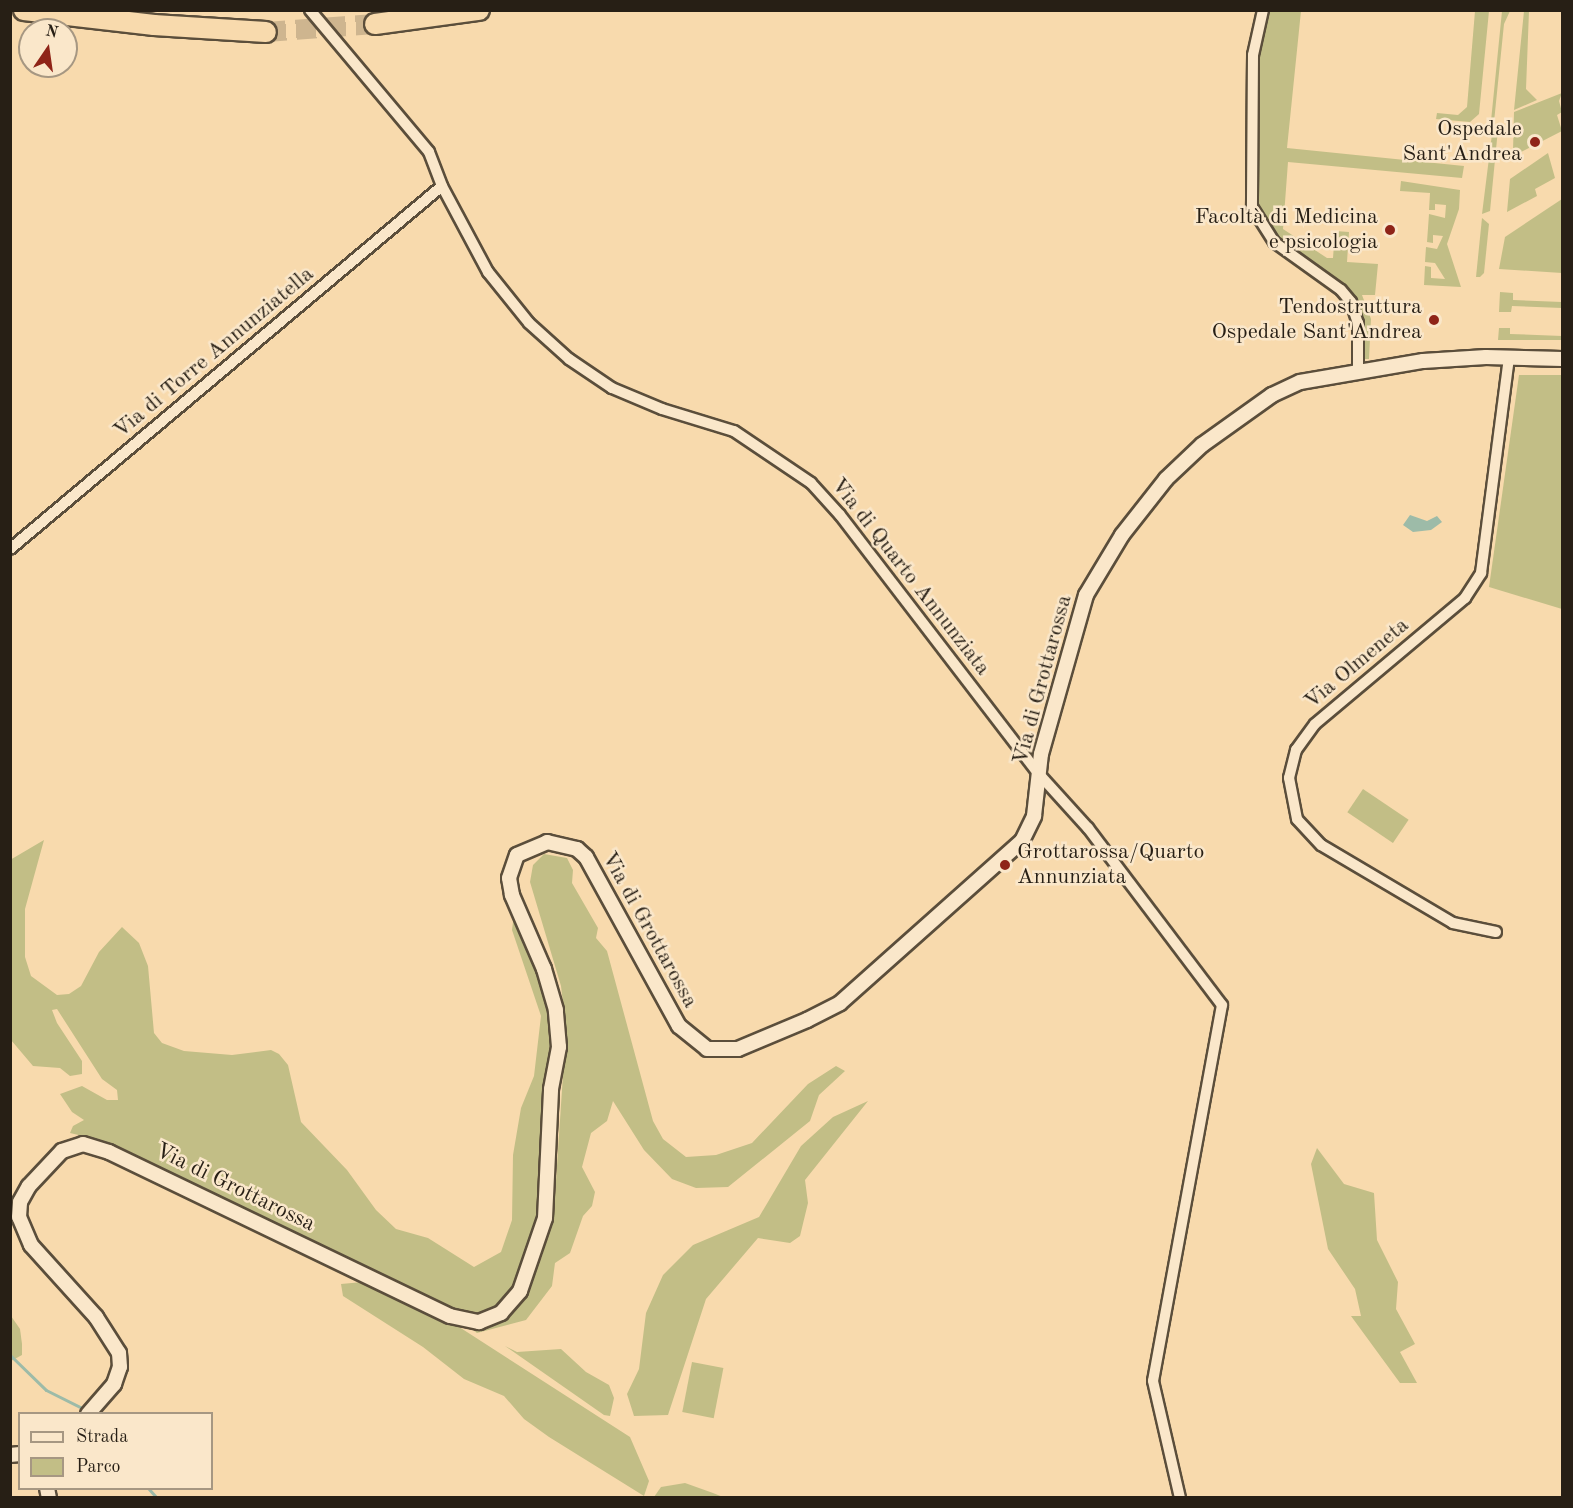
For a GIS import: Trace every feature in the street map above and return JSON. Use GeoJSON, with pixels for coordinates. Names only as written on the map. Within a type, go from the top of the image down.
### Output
{"type":"FeatureCollection","features":[{"type":"Feature","properties":{"kind":"highway"},"geometry":{"type":"LineString","coordinates":[[24,10],[154,25],[266,32]]}},
{"type":"Feature","properties":{"kind":"highway"},"geometry":{"type":"LineString","coordinates":[[375,24],[479,10]]}},
{"type":"Feature","properties":{"kind":"street","name":"Via di Quarto Annunziata"},"geometry":{"type":"LineString","coordinates":[[310,10],[429,152],[442,186],[488,272],[529,323],[569,360],[629,396],[734,431],[811,483],[840,515],[1039,774],[1088,828],[1222,1005],[1153,1381],[1180,1497]]}},
{"type":"Feature","properties":{"kind":"street"},"geometry":{"type":"LineString","coordinates":[[1263,10],[1253,55],[1252,207],[1274,242],[1341,290],[1351,302],[1358,323],[1358,371]]}},
{"type":"Feature","properties":{"kind":"street","name":"Via di Torre Annunziatella"},"geometry":{"type":"LineString","coordinates":[[10,549],[442,186]]}},
{"type":"Feature","properties":{"kind":"street","name":"Via di Grottarossa"},"geometry":{"type":"LineString","coordinates":[[89,1412],[101,1402],[119,1372],[115,1344],[31,1245],[20,1222],[24,1193],[62,1150],[80,1144],[97,1147],[450,1316],[479,1322],[490,1318],[510,1306],[539,1244],[545,1218],[551,1089],[559,1047],[556,1010],[544,969],[512,896],[509,878],[517,855],[547,842],[577,849],[594,869],[679,1026],[707,1049],[738,1049],[840,1003],[1010,855],[1031,827],[1039,774],[1069,645],[1086,595],[1122,535],[1166,479],[1202,445],[1272,395],[1300,382],[1423,361],[1509,357],[1563,359]]}},
{"type":"Feature","properties":{"kind":"street","name":"Via Olmeneta"},"geometry":{"type":"LineString","coordinates":[[1496,932],[1453,923],[1321,845],[1297,819],[1289,778],[1296,750],[1315,724],[1465,598],[1481,573],[1509,357]]}},
{"type":"Feature","properties":{"kind":"green space"},"geometry":{"type":"Polygon","coordinates":[[[1268,11],[1301,11],[1287,148],[1464,166],[1462,178],[1288,162],[1283,229],[1327,258],[1333,258],[1335,231],[1349,232],[1347,262],[1378,264],[1375,295],[1362,295],[1371,319],[1369,359],[1363,359],[1363,325],[1360,308],[1351,295],[1284,246],[1258,215],[1253,191],[1257,53],[1268,11]]]}},
{"type":"Feature","properties":{"kind":"green space"},"geometry":{"type":"Polygon","coordinates":[[[1475,11],[1489,11],[1479,114],[1470,122],[1436,119],[1437,113],[1458,115],[1467,107],[1475,11]]]}},
{"type":"Feature","properties":{"kind":"green space"},"geometry":{"type":"Polygon","coordinates":[[[1502,11],[1510,11],[1504,24],[1494,122],[1491,121],[1502,11]]]}},
{"type":"Feature","properties":{"kind":"green space"},"geometry":{"type":"Polygon","coordinates":[[[1524,11],[1529,11],[1526,89],[1537,100],[1514,110],[1524,11]]]}},
{"type":"Feature","properties":{"kind":"green space"},"geometry":{"type":"Polygon","coordinates":[[[1562,93],[1559,101],[1562,112],[1557,115],[1562,131],[1519,153],[1513,151],[1514,112],[1562,93]]]}},
{"type":"Feature","properties":{"kind":"green space"},"geometry":{"type":"Polygon","coordinates":[[[1493,126],[1498,129],[1490,211],[1482,214],[1493,126]]]}},
{"type":"Feature","properties":{"kind":"green space"},"geometry":{"type":"Polygon","coordinates":[[[1548,153],[1555,178],[1535,189],[1537,196],[1507,212],[1510,179],[1548,153]]]}},
{"type":"Feature","properties":{"kind":"green space"},"geometry":{"type":"Polygon","coordinates":[[[1401,181],[1460,190],[1459,209],[1447,244],[1461,287],[1424,285],[1425,266],[1431,267],[1431,278],[1445,279],[1435,263],[1425,262],[1426,247],[1437,249],[1443,236],[1433,235],[1433,243],[1427,242],[1429,214],[1445,218],[1446,205],[1435,204],[1435,210],[1429,210],[1430,193],[1400,191],[1401,181]]]}},
{"type":"Feature","properties":{"kind":"green space"},"geometry":{"type":"Polygon","coordinates":[[[1562,199],[1562,273],[1499,269],[1505,237],[1562,199]]]}},
{"type":"Feature","properties":{"kind":"green space"},"geometry":{"type":"Polygon","coordinates":[[[1482,218],[1489,224],[1484,273],[1476,277],[1482,218]]]}},
{"type":"Feature","properties":{"kind":"green space"},"geometry":{"type":"Polygon","coordinates":[[[1500,292],[1513,293],[1513,300],[1562,302],[1562,308],[1512,306],[1511,312],[1499,312],[1500,292]]]}},
{"type":"Feature","properties":{"kind":"green space"},"geometry":{"type":"Polygon","coordinates":[[[1499,328],[1510,328],[1510,334],[1562,336],[1562,340],[1498,340],[1499,328]]]}},
{"type":"Feature","properties":{"kind":"green space"},"geometry":{"type":"Polygon","coordinates":[[[1519,375],[1562,375],[1562,609],[1489,587],[1519,375]]]}},
{"type":"Feature","properties":{"kind":"green space"},"geometry":{"type":"Polygon","coordinates":[[[1363,789],[1409,820],[1393,843],[1347,812],[1363,789]]]}},
{"type":"Feature","properties":{"kind":"green space"},"geometry":{"type":"Polygon","coordinates":[[[44,840],[25,909],[25,957],[31,976],[57,995],[69,994],[81,986],[99,952],[122,927],[139,943],[148,966],[154,1033],[162,1043],[184,1051],[232,1055],[271,1050],[279,1054],[288,1065],[301,1122],[347,1170],[376,1210],[396,1229],[428,1238],[474,1267],[501,1252],[512,1220],[513,1155],[521,1108],[534,1076],[541,1016],[512,930],[513,922],[517,922],[553,1004],[555,1042],[547,1189],[517,1290],[486,1314],[471,1315],[451,1309],[104,1141],[70,1133],[73,1126],[84,1120],[72,1112],[60,1094],[82,1086],[107,1100],[118,1100],[117,1090],[102,1079],[57,1009],[52,1010],[57,1023],[82,1061],[82,1074],[70,1076],[60,1068],[33,1066],[11,1040],[10,860],[44,840]]]}},
{"type":"Feature","properties":{"kind":"green space"},"geometry":{"type":"Polygon","coordinates":[[[544,854],[567,858],[573,870],[572,883],[598,928],[596,938],[607,951],[653,1121],[663,1139],[686,1157],[716,1155],[752,1143],[808,1084],[836,1066],[845,1071],[819,1095],[810,1121],[728,1187],[696,1188],[672,1179],[644,1150],[613,1101],[607,1121],[591,1133],[582,1167],[595,1192],[592,1206],[583,1216],[570,1253],[555,1263],[552,1286],[526,1320],[477,1333],[473,1330],[476,1324],[489,1324],[513,1309],[530,1282],[542,1256],[555,1196],[566,1029],[561,986],[530,882],[533,865],[544,854]]]}},
{"type":"Feature","properties":{"kind":"green space"},"geometry":{"type":"Polygon","coordinates":[[[868,1101],[805,1180],[808,1203],[800,1236],[790,1243],[758,1238],[706,1299],[668,1415],[634,1416],[627,1394],[639,1369],[646,1313],[663,1275],[693,1245],[759,1217],[801,1146],[833,1117],[868,1101]]]}},
{"type":"Feature","properties":{"kind":"green space"},"geometry":{"type":"Polygon","coordinates":[[[1317,1148],[1344,1184],[1374,1193],[1377,1240],[1398,1282],[1396,1309],[1415,1344],[1400,1352],[1417,1383],[1400,1383],[1351,1316],[1361,1316],[1355,1289],[1328,1249],[1311,1164],[1317,1148]]]}},
{"type":"Feature","properties":{"kind":"green space"},"geometry":{"type":"Polygon","coordinates":[[[363,1282],[453,1323],[630,1437],[649,1481],[644,1496],[549,1437],[524,1419],[504,1396],[464,1379],[423,1347],[343,1296],[341,1284],[363,1282]]]}},
{"type":"Feature","properties":{"kind":"green space"},"geometry":{"type":"Polygon","coordinates":[[[11,1316],[20,1329],[22,1355],[11,1361],[11,1316]]]}},
{"type":"Feature","properties":{"kind":"green space"},"geometry":{"type":"Polygon","coordinates":[[[505,1346],[517,1352],[561,1349],[586,1372],[609,1385],[614,1398],[610,1416],[604,1415],[505,1346]]]}},
{"type":"Feature","properties":{"kind":"green space"},"geometry":{"type":"Polygon","coordinates":[[[692,1362],[723,1368],[714,1418],[682,1412],[692,1362]]]}},
{"type":"Feature","properties":{"kind":"green space"},"geometry":{"type":"Polygon","coordinates":[[[685,1483],[723,1497],[654,1497],[661,1487],[685,1483]]]}},
{"type":"Feature","properties":{"kind":"shaded area"},"geometry":{"type":"Polygon","coordinates":[[[1410,515],[1427,521],[1437,516],[1442,522],[1431,530],[1413,532],[1403,525],[1410,515]]]}},
{"type":"Feature","properties":{"kind":"waterway"},"geometry":{"type":"LineString","coordinates":[[10,1355],[46,1390],[86,1410]]}},
{"type":"Feature","properties":{"kind":"waterway"},"geometry":{"type":"LineString","coordinates":[[150,1490],[157,1498]]}},
{"type":"Feature","properties":{"kind":"tunnel"},"geometry":{"type":"LineString","coordinates":[[266,32],[375,24]]}},
{"type":"Feature","properties":{"kind":"place","name":"Ospedale Sant'Andrea"},"geometry":{"type":"Point","coordinates":[1535,142]}},
{"type":"Feature","properties":{"kind":"place","name":"Facoltà di Medicina e psicologia"},"geometry":{"type":"Point","coordinates":[1390,230]}},
{"type":"Feature","properties":{"kind":"place","name":"Tendostruttura Ospedale Sant'Andrea"},"geometry":{"type":"Point","coordinates":[1434,320]}},
{"type":"Feature","properties":{"kind":"place","name":"Grottarossa/Quarto Annunziata"},"geometry":{"type":"Point","coordinates":[1005,865]}}]}
